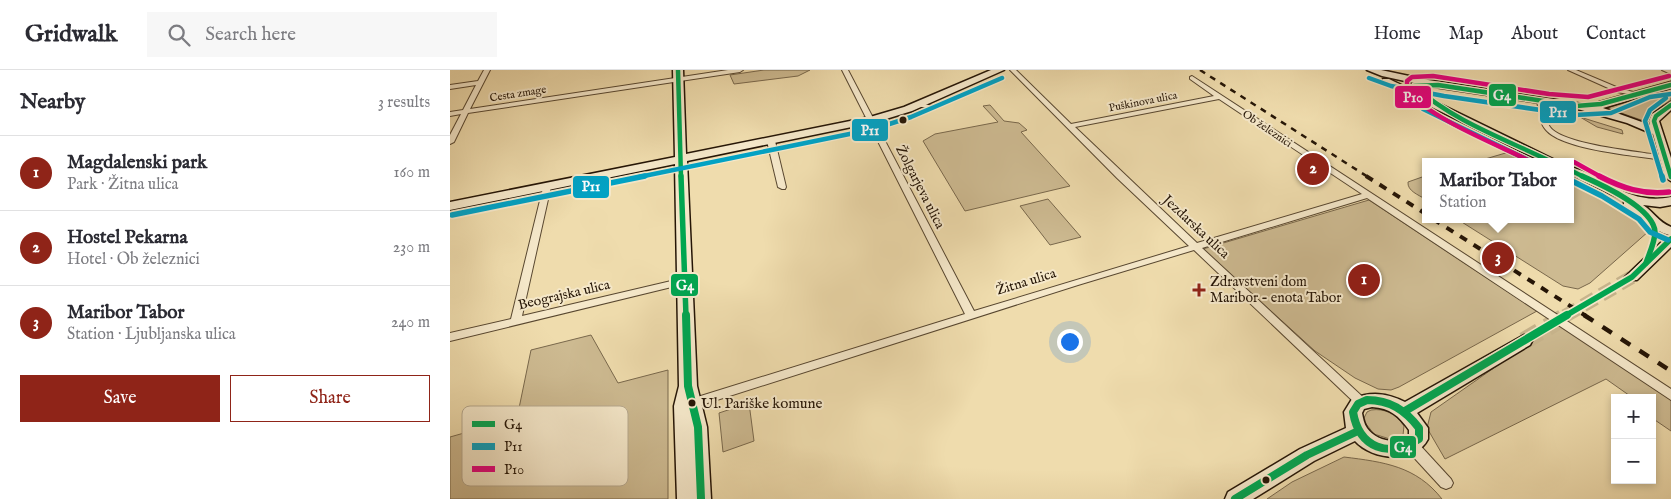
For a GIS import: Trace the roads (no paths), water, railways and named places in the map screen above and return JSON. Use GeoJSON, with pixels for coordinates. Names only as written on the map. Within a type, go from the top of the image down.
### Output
{"type":"FeatureCollection","features":[{"type":"Feature","properties":{"kind":"street"},"geometry":{"type":"LineString","coordinates":[[450,142],[487,70]]}},
{"type":"Feature","properties":{"kind":"street"},"geometry":{"type":"LineString","coordinates":[[701,499],[691,394],[684,281],[678,75],[737,70]]}},
{"type":"Feature","properties":{"kind":"street","name":"Žolgarjeva ulica"},"geometry":{"type":"LineString","coordinates":[[845,70],[971,316]]}},
{"type":"Feature","properties":{"kind":"street"},"geometry":{"type":"LineString","coordinates":[[450,206],[872,120],[919,105],[999,70]]}},
{"type":"Feature","properties":{"kind":"street","name":"Jezdarska ulica"},"geometry":{"type":"LineString","coordinates":[[1014,70],[1120,176],[1361,402]]}},
{"type":"Feature","properties":{"kind":"street"},"geometry":{"type":"LineString","coordinates":[[1364,70],[1545,158]]}},
{"type":"Feature","properties":{"kind":"street"},"geometry":{"type":"LineString","coordinates":[[1372,70],[1393,77],[1446,87],[1575,106],[1625,118],[1656,132]]}},
{"type":"Feature","properties":{"kind":"street"},"geometry":{"type":"LineString","coordinates":[[1571,70],[1619,91],[1642,93],[1671,91]]}},
{"type":"Feature","properties":{"kind":"street"},"geometry":{"type":"LineString","coordinates":[[1665,70],[1671,72]]}},
{"type":"Feature","properties":{"kind":"street","name":"Cesta zmage"},"geometry":{"type":"LineString","coordinates":[[450,114],[678,75]]}},
{"type":"Feature","properties":{"kind":"street","name":"Ob železnici"},"geometry":{"type":"LineString","coordinates":[[1192,78],[1671,395]]}},
{"type":"Feature","properties":{"kind":"street"},"geometry":{"type":"LineString","coordinates":[[450,87],[480,83]]}},
{"type":"Feature","properties":{"kind":"street"},"geometry":{"type":"LineString","coordinates":[[1575,106],[1602,106],[1642,93],[1648,89],[1671,85]]}},
{"type":"Feature","properties":{"kind":"street"},"geometry":{"type":"LineString","coordinates":[[1438,105],[1417,92],[1414,86],[1446,87]]}},
{"type":"Feature","properties":{"kind":"street","name":"Puškinova ulica"},"geometry":{"type":"LineString","coordinates":[[1071,126],[1218,97]]}},
{"type":"Feature","properties":{"kind":"street"},"geometry":{"type":"LineString","coordinates":[[1540,101],[1547,128],[1556,136],[1572,142],[1666,153]]}},
{"type":"Feature","properties":{"kind":"street"},"geometry":{"type":"LineString","coordinates":[[919,105],[931,107]]}},
{"type":"Feature","properties":{"kind":"street"},"geometry":{"type":"LineString","coordinates":[[1671,105],[1656,116],[1656,132],[1666,153],[1671,177]]}},
{"type":"Feature","properties":{"kind":"street"},"geometry":{"type":"LineString","coordinates":[[770,141],[782,187]]}},
{"type":"Feature","properties":{"kind":"street"},"geometry":{"type":"LineString","coordinates":[[1574,172],[1606,188],[1645,202],[1659,204],[1671,201]]}},
{"type":"Feature","properties":{"kind":"street"},"geometry":{"type":"LineString","coordinates":[[516,320],[547,186]]}},
{"type":"Feature","properties":{"kind":"street"},"geometry":{"type":"LineString","coordinates":[[1606,188],[1671,232]]}},
{"type":"Feature","properties":{"kind":"street","name":"Žitna ulica"},"geometry":{"type":"LineString","coordinates":[[691,394],[971,316],[1194,246],[1368,196]]}},
{"type":"Feature","properties":{"kind":"street"},"geometry":{"type":"LineString","coordinates":[[1649,218],[1656,209],[1671,211]]}},
{"type":"Feature","properties":{"kind":"street"},"geometry":{"type":"LineString","coordinates":[[1646,263],[1656,235],[1649,218]]}},
{"type":"Feature","properties":{"kind":"street"},"geometry":{"type":"LineString","coordinates":[[1632,277],[1671,239]]}},
{"type":"Feature","properties":{"kind":"street"},"geometry":{"type":"LineString","coordinates":[[1646,263],[1660,258],[1671,249]]}},
{"type":"Feature","properties":{"kind":"street","name":"Beograjska ulica"},"geometry":{"type":"LineString","coordinates":[[450,337],[684,281]]}},
{"type":"Feature","properties":{"kind":"street"},"geometry":{"type":"LineString","coordinates":[[1405,411],[1524,341]]}},
{"type":"Feature","properties":{"kind":"street"},"geometry":{"type":"LineString","coordinates":[[687,499],[683,406],[691,394]]}},
{"type":"Feature","properties":{"kind":"street"},"geometry":{"type":"LineString","coordinates":[[1372,400],[1385,401],[1405,411],[1413,418],[1419,431],[1418,440],[1412,446],[1402,450],[1388,449],[1372,443],[1358,431],[1352,418],[1352,412],[1361,402],[1372,400]]}},
{"type":"Feature","properties":{"kind":"street"},"geometry":{"type":"LineString","coordinates":[[1235,499],[1307,455],[1358,431]]}},
{"type":"Feature","properties":{"kind":"street"},"geometry":{"type":"LineString","coordinates":[[1412,446],[1446,483]]}},
{"type":"Feature","properties":{"kind":"tunnel"},"geometry":{"type":"LineString","coordinates":[[1565,316],[1632,277]]}},
{"type":"Feature","properties":{"kind":"tunnel"},"geometry":{"type":"LineString","coordinates":[[1524,341],[1568,315]]}},
{"type":"Feature","properties":{"kind":"railway"},"geometry":{"type":"LineString","coordinates":[[1200,70],[1368,177]]}},
{"type":"Feature","properties":{"kind":"railway"},"geometry":{"type":"LineString","coordinates":[[1366,176],[1422,211]]}},
{"type":"Feature","properties":{"kind":"railway"},"geometry":{"type":"LineString","coordinates":[[1439,223],[1586,316]]}},
{"type":"Feature","properties":{"kind":"railway"},"geometry":{"type":"LineString","coordinates":[[1584,315],[1671,371]]}},
{"type":"Feature","properties":{"kind":"place","name":"Hostel Pekarna"},"geometry":{"type":"Point","coordinates":[1313,169]}},
{"type":"Feature","properties":{"kind":"place","name":"Maribor Tabor"},"geometry":{"type":"Point","coordinates":[1498,258]}},
{"type":"Feature","properties":{"kind":"place","name":"Magdalenski park"},"geometry":{"type":"Point","coordinates":[1364,280]}},
{"type":"Feature","properties":{"kind":"place","name":"Zdravstveni dom Maribor - enota Tabor"},"geometry":{"type":"Point","coordinates":[1199,290]}},
{"type":"Feature","properties":{"kind":"place","name":"Ul. Pariške komune"},"geometry":{"type":"Point","coordinates":[692,403]}}]}
